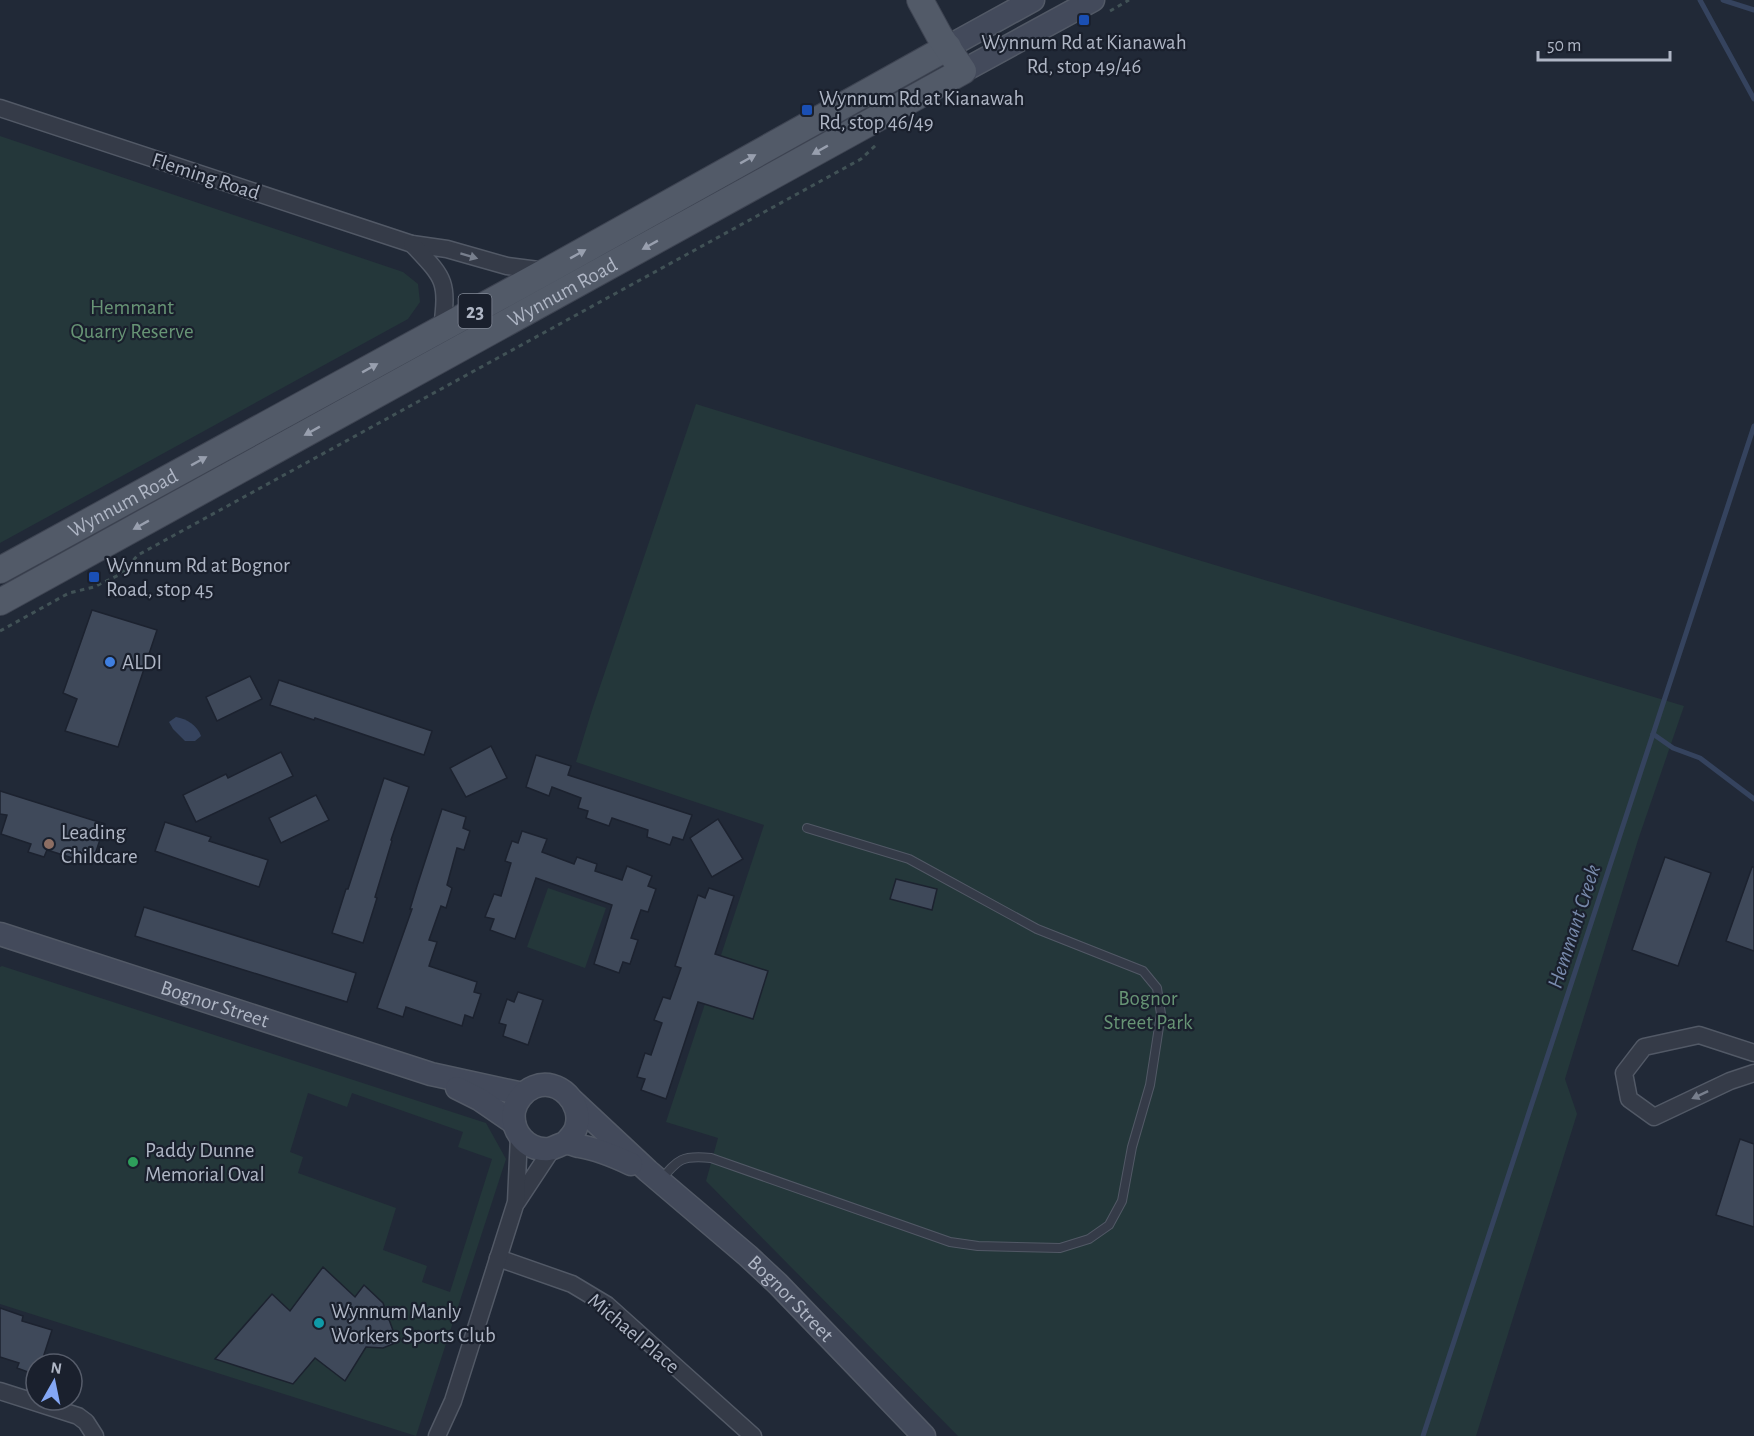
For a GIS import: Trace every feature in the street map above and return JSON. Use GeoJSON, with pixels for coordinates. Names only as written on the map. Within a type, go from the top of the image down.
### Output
{"type":"FeatureCollection","features":[{"type":"Feature","properties":{"kind":"main road"},"geometry":{"type":"LineString","coordinates":[[920,0],[939,35],[963,71]]}},
{"type":"Feature","properties":{"kind":"main road","name":"Wynnum Road"},"geometry":{"type":"LineString","coordinates":[[0,570],[442,329],[948,47]]}},
{"type":"Feature","properties":{"kind":"main road","name":"Wynnum Road"},"geometry":{"type":"LineString","coordinates":[[0,602],[963,71]]}},
{"type":"Feature","properties":{"kind":"street","name":"Wynnum Road"},"geometry":{"type":"LineString","coordinates":[[948,47],[1033,0]]}},
{"type":"Feature","properties":{"kind":"street","name":"Wynnum Road"},"geometry":{"type":"LineString","coordinates":[[963,71],[1101,5]]}},
{"type":"Feature","properties":{"kind":"street","name":"Fleming Road"},"geometry":{"type":"LineString","coordinates":[[0,108],[412,244],[447,249],[507,266],[547,271]]}},
{"type":"Feature","properties":{"kind":"street","name":"Fleming Road"},"geometry":{"type":"LineString","coordinates":[[412,244],[434,267],[441,278],[445,305],[442,329]]}},
{"type":"Feature","properties":{"kind":"street","name":"Bognor Street"},"geometry":{"type":"LineString","coordinates":[[0,934],[430,1074],[523,1094],[534,1087],[546,1085],[561,1089],[654,1176],[778,1284],[924,1436]]}},
{"type":"Feature","properties":{"kind":"street"},"geometry":{"type":"LineString","coordinates":[[1754,1053],[1699,1035],[1644,1047],[1624,1073],[1629,1099],[1654,1117],[1730,1081],[1754,1073]]}},
{"type":"Feature","properties":{"kind":"street","name":"Bognor Street"},"geometry":{"type":"LineString","coordinates":[[430,1074],[479,1099],[534,1147],[540,1149],[558,1146],[602,1150],[654,1176]]}},
{"type":"Feature","properties":{"kind":"street"},"geometry":{"type":"LineString","coordinates":[[436,1436],[453,1401],[516,1202],[516,1105],[523,1094]]}},
{"type":"Feature","properties":{"kind":"street"},"geometry":{"type":"LineString","coordinates":[[516,1202],[558,1146],[574,1133],[578,1116],[573,1101]]}},
{"type":"Feature","properties":{"kind":"street","name":"Michael Place"},"geometry":{"type":"LineString","coordinates":[[498,1258],[572,1284],[607,1305],[753,1436]]}},
{"type":"Feature","properties":{"kind":"street"},"geometry":{"type":"LineString","coordinates":[[0,1391],[78,1416],[86,1422],[95,1436]]}},
{"type":"Feature","properties":{"kind":"lane"},"geometry":{"type":"LineString","coordinates":[[654,1176],[692,1156],[711,1158],[950,1242],[978,1246],[1060,1248],[1089,1239],[1109,1225],[1122,1201],[1132,1147],[1150,1085],[1161,1014],[1157,988],[1143,971],[1037,929],[909,859],[807,828]]}},
{"type":"Feature","properties":{"kind":"path"},"geometry":{"type":"LineString","coordinates":[[1101,5],[1129,0]]}},
{"type":"Feature","properties":{"kind":"path"},"geometry":{"type":"LineString","coordinates":[[0,631],[69,593],[94,587],[121,574],[138,555],[861,159],[882,139]]}},
{"type":"Feature","properties":{"kind":"green space","name":"Hemmant Quarry Reserve"},"geometry":{"type":"Polygon","coordinates":[[[0,136],[403,272],[418,284],[420,302],[408,319],[0,543],[0,136]]]}},
{"type":"Feature","properties":{"kind":"green space","name":"Bognor Street Park"},"geometry":{"type":"Polygon","coordinates":[[[696,404],[1195,559],[1684,706],[1638,840],[1565,1079],[1577,1114],[1476,1436],[958,1436],[706,1181],[718,1138],[666,1122],[764,825],[576,762],[696,404]]]}},
{"type":"Feature","properties":{"kind":"green space"},"geometry":{"type":"Polygon","coordinates":[[[548,888],[606,908],[585,968],[527,947],[548,888]]]}},
{"type":"Feature","properties":{"kind":"green space","name":"Paddy Dunne Memorial Oval"},"geometry":{"type":"Polygon","coordinates":[[[0,967],[486,1123],[506,1159],[416,1436],[0,1304],[0,967]],[[308,1093],[290,1152],[303,1157],[298,1173],[396,1208],[383,1250],[427,1266],[422,1282],[450,1292],[492,1159],[458,1147],[463,1132],[352,1093],[347,1107],[308,1093]],[[323,1268],[290,1311],[272,1294],[215,1359],[293,1384],[315,1358],[345,1381],[366,1347],[383,1348],[393,1344],[395,1336],[383,1303],[364,1285],[355,1297],[323,1268]]]}},
{"type":"Feature","properties":{"kind":"water"},"geometry":{"type":"Polygon","coordinates":[[[176,717],[191,723],[201,736],[195,741],[185,741],[169,722],[176,717]]]}},
{"type":"Feature","properties":{"kind":"building","name":"ALDI"},"geometry":{"type":"Polygon","coordinates":[[[92,610],[157,630],[118,747],[65,731],[77,699],[63,693],[92,610]]]}},
{"type":"Feature","properties":{"kind":"building"},"geometry":{"type":"Polygon","coordinates":[[[250,676],[262,699],[217,721],[206,697],[250,676]]]}},
{"type":"Feature","properties":{"kind":"building"},"geometry":{"type":"Polygon","coordinates":[[[279,680],[432,731],[424,755],[270,705],[279,680]]]}},
{"type":"Feature","properties":{"kind":"building"},"geometry":{"type":"Polygon","coordinates":[[[491,746],[507,778],[466,797],[450,768],[491,746]]]}},
{"type":"Feature","properties":{"kind":"building"},"geometry":{"type":"Polygon","coordinates":[[[281,752],[293,776],[196,822],[183,795],[226,774],[228,778],[281,752]]]}},
{"type":"Feature","properties":{"kind":"building"},"geometry":{"type":"Polygon","coordinates":[[[536,755],[571,766],[568,775],[692,815],[683,840],[673,837],[670,845],[647,837],[648,830],[612,818],[609,826],[586,818],[588,811],[578,808],[581,798],[552,787],[549,796],[526,787],[536,755]]]}},
{"type":"Feature","properties":{"kind":"building"},"geometry":{"type":"Polygon","coordinates":[[[384,778],[409,787],[391,840],[363,943],[332,933],[384,778]]]}},
{"type":"Feature","properties":{"kind":"building"},"geometry":{"type":"Polygon","coordinates":[[[0,791],[105,824],[92,864],[47,850],[44,857],[28,852],[31,844],[1,834],[7,815],[0,814],[0,791]]]}},
{"type":"Feature","properties":{"kind":"building"},"geometry":{"type":"Polygon","coordinates":[[[316,795],[329,820],[281,843],[269,818],[316,795]]]}},
{"type":"Feature","properties":{"kind":"building"},"geometry":{"type":"Polygon","coordinates":[[[442,809],[466,817],[463,828],[470,831],[464,850],[457,848],[447,885],[452,888],[446,908],[441,906],[429,940],[437,942],[429,966],[477,982],[474,992],[481,994],[473,1018],[465,1015],[462,1026],[406,1007],[403,1017],[377,1008],[412,909],[410,909],[442,809]]]}},
{"type":"Feature","properties":{"kind":"building"},"geometry":{"type":"Polygon","coordinates":[[[718,819],[743,859],[712,877],[690,838],[718,819]]]}},
{"type":"Feature","properties":{"kind":"building"},"geometry":{"type":"Polygon","coordinates":[[[165,822],[211,837],[209,841],[268,860],[259,887],[155,851],[165,822]]]}},
{"type":"Feature","properties":{"kind":"building"},"geometry":{"type":"Polygon","coordinates":[[[522,831],[547,839],[542,852],[574,864],[577,857],[597,864],[595,871],[622,880],[627,866],[652,876],[648,886],[656,889],[648,912],[641,910],[631,938],[638,940],[630,964],[623,962],[619,973],[594,964],[612,905],[536,878],[515,939],[490,930],[494,919],[485,917],[494,894],[501,896],[511,863],[505,861],[512,841],[518,843],[522,831]]]}},
{"type":"Feature","properties":{"kind":"building"},"geometry":{"type":"Polygon","coordinates":[[[1665,857],[1711,873],[1678,966],[1632,950],[1665,857]]]}},
{"type":"Feature","properties":{"kind":"building"},"geometry":{"type":"Polygon","coordinates":[[[1752,867],[1754,867],[1754,951],[1726,941],[1752,867]]]}},
{"type":"Feature","properties":{"kind":"building"},"geometry":{"type":"Polygon","coordinates":[[[896,879],[937,889],[932,910],[890,899],[896,879]]]}},
{"type":"Feature","properties":{"kind":"building"},"geometry":{"type":"Polygon","coordinates":[[[709,888],[734,896],[715,954],[768,971],[753,1019],[698,1002],[666,1099],[641,1090],[645,1079],[637,1077],[645,1053],[651,1055],[662,1023],[654,1020],[663,997],[670,999],[681,968],[675,966],[698,895],[705,898],[709,888]]]}},
{"type":"Feature","properties":{"kind":"building"},"geometry":{"type":"Polygon","coordinates":[[[144,907],[356,973],[347,1002],[135,936],[144,907]]]}},
{"type":"Feature","properties":{"kind":"building"},"geometry":{"type":"Polygon","coordinates":[[[518,992],[543,1000],[528,1045],[503,1036],[506,1025],[499,1023],[507,999],[514,1002],[518,992]]]}},
{"type":"Feature","properties":{"kind":"building"},"geometry":{"type":"Polygon","coordinates":[[[1740,1139],[1754,1144],[1754,1227],[1716,1215],[1740,1139]]]}},
{"type":"Feature","properties":{"kind":"building","name":"Wynnum Manly Workers Sports Club"},"geometry":{"type":"Polygon","coordinates":[[[323,1267],[355,1297],[364,1285],[383,1303],[395,1336],[393,1344],[383,1348],[366,1347],[345,1381],[315,1358],[293,1384],[215,1359],[272,1294],[290,1311],[323,1267]]]}},
{"type":"Feature","properties":{"kind":"building"},"geometry":{"type":"Polygon","coordinates":[[[0,1308],[23,1316],[22,1321],[52,1330],[45,1352],[24,1352],[24,1371],[17,1368],[19,1363],[0,1357],[0,1308]]]}},
{"type":"Feature","properties":{"kind":"waterway","name":"Hemmant Creek"},"geometry":{"type":"LineString","coordinates":[[1700,0],[1754,99]]}},
{"type":"Feature","properties":{"kind":"waterway"},"geometry":{"type":"LineString","coordinates":[[1723,0],[1754,10]]}},
{"type":"Feature","properties":{"kind":"waterway","name":"Hemmant Creek"},"geometry":{"type":"LineString","coordinates":[[1423,1436],[1754,426]]}},
{"type":"Feature","properties":{"kind":"waterway"},"geometry":{"type":"LineString","coordinates":[[1653,734],[1673,748],[1700,758],[1754,799]]}},
{"type":"Feature","properties":{"kind":"place","name":"Wynnum Rd at Kianawah Rd, stop 49/46"},"geometry":{"type":"Point","coordinates":[1084,20]}},
{"type":"Feature","properties":{"kind":"place","name":"Wynnum Rd at Kianawah Rd, stop 46/49"},"geometry":{"type":"Point","coordinates":[807,110]}},
{"type":"Feature","properties":{"kind":"place","name":"Wynnum Rd at Bognor Road, stop 45"},"geometry":{"type":"Point","coordinates":[94,577]}},
{"type":"Feature","properties":{"kind":"place","name":"ALDI"},"geometry":{"type":"Point","coordinates":[110,662]}},
{"type":"Feature","properties":{"kind":"place","name":"Leading Childcare"},"geometry":{"type":"Point","coordinates":[49,844]}},
{"type":"Feature","properties":{"kind":"place","name":"Paddy Dunne Memorial Oval"},"geometry":{"type":"Point","coordinates":[133,1162]}},
{"type":"Feature","properties":{"kind":"place","name":"Wynnum Manly Workers Sports Club"},"geometry":{"type":"Point","coordinates":[319,1323]}}]}
